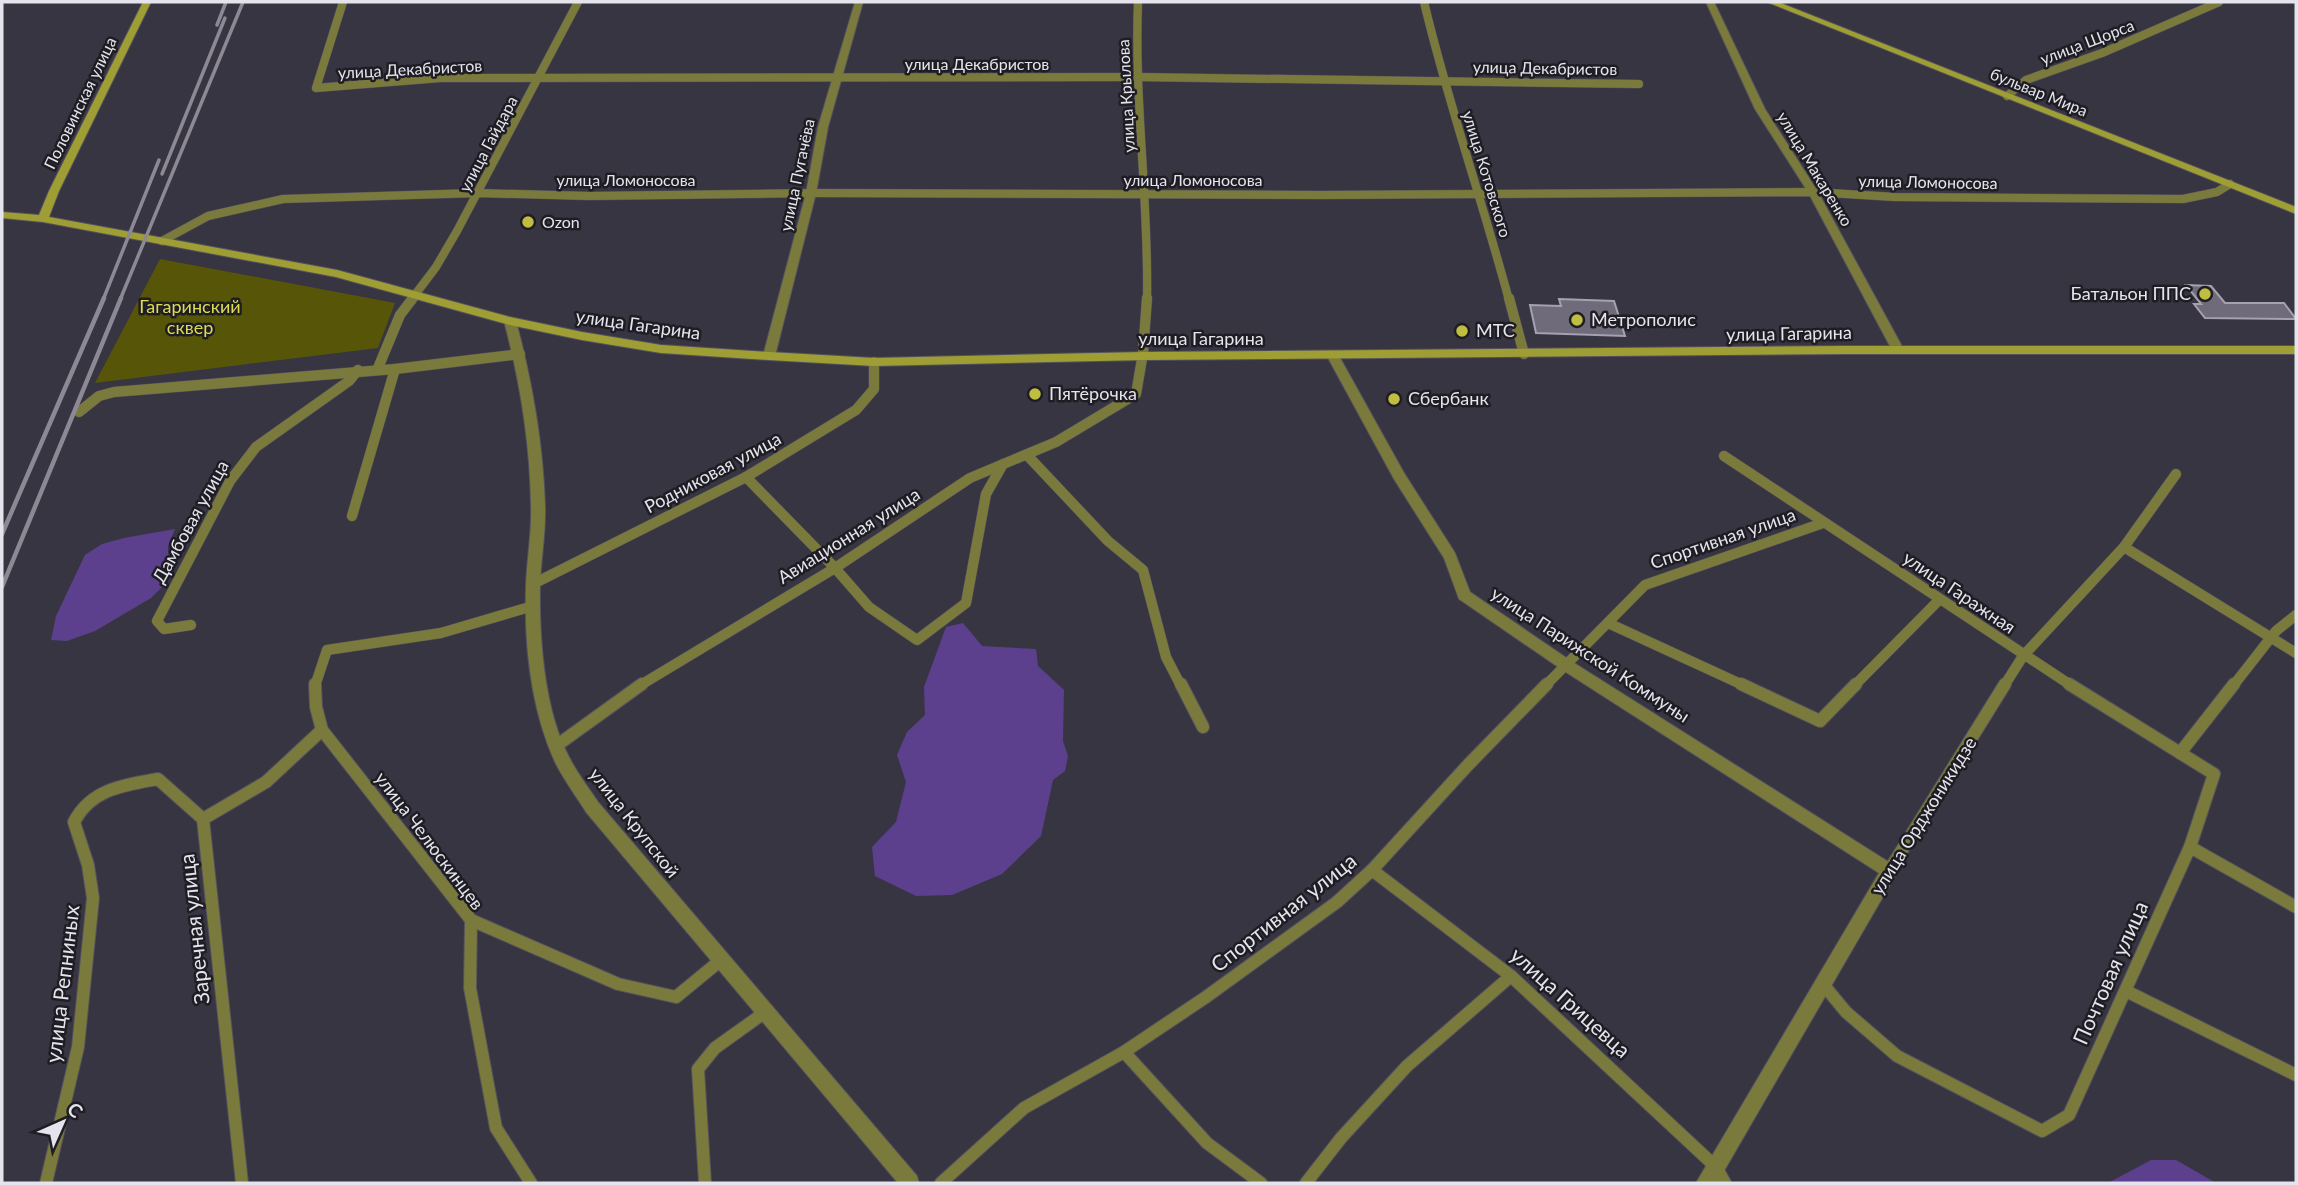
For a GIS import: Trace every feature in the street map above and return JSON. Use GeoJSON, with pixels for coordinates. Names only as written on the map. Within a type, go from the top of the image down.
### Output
{"type":"FeatureCollection","features":[{"type":"Feature","properties":{"kind":"main road","name":"Половинская улица"},"geometry":{"type":"LineString","coordinates":[[43,219],[54,191],[147,2]]}},
{"type":"Feature","properties":{"kind":"main road","name":"бульвар Мира"},"geometry":{"type":"LineString","coordinates":[[1771,2],[2296,211]]}},
{"type":"Feature","properties":{"kind":"main road","name":"улица Гагарина"},"geometry":{"type":"LineString","coordinates":[[2,215],[43,219],[337,274],[510,321],[661,349],[769,356],[874,362],[1144,356],[2296,350]]}},
{"type":"Feature","properties":{"kind":"street","name":"улица Декабристов"},"geometry":{"type":"LineString","coordinates":[[342,2],[316,88],[440,78],[1137,77],[1442,79],[1639,84]]}},
{"type":"Feature","properties":{"kind":"street","name":"улица Гайдара"},"geometry":{"type":"LineString","coordinates":[[378,368],[400,315],[436,267],[578,2]]}},
{"type":"Feature","properties":{"kind":"street","name":"улица Пугачёва"},"geometry":{"type":"LineString","coordinates":[[769,356],[811,193],[823,127],[859,2]]}},
{"type":"Feature","properties":{"kind":"street","name":"улица Крылова"},"geometry":{"type":"LineString","coordinates":[[1138,2],[1137,77],[1146,194],[1149,288],[1144,356]]}},
{"type":"Feature","properties":{"kind":"street","name":"улица Котовского"},"geometry":{"type":"LineString","coordinates":[[1424,2],[1442,79],[1480,194],[1524,354]]}},
{"type":"Feature","properties":{"kind":"street","name":"улица Макаренко"},"geometry":{"type":"LineString","coordinates":[[1710,2],[1760,109],[1813,192],[1898,350]]}},
{"type":"Feature","properties":{"kind":"street","name":"улица Щорса"},"geometry":{"type":"LineString","coordinates":[[2007,96],[2025,80],[2102,53],[2205,4],[2219,2]]}},
{"type":"Feature","properties":{"kind":"street","name":"улица Ломоносова"},"geometry":{"type":"LineString","coordinates":[[162,242],[208,216],[283,199],[477,193],[589,196],[811,193],[1813,192],[1895,197],[2183,199],[2217,192],[2230,184]]}},
{"type":"Feature","properties":{"kind":"street","name":"улица Крупской"},"geometry":{"type":"LineString","coordinates":[[510,321],[520,354],[532,436],[538,507],[533,606],[547,716],[556,746],[592,807],[910,1183]]}},
{"type":"Feature","properties":{"kind":"street"},"geometry":{"type":"LineString","coordinates":[[79,412],[99,396],[114,392],[378,368],[396,369],[520,354]]}},
{"type":"Feature","properties":{"kind":"street","name":"Авиационная улица"},"geometry":{"type":"LineString","coordinates":[[556,746],[629,692],[835,568],[970,478],[1084,428],[1136,394],[1144,356]]}},
{"type":"Feature","properties":{"kind":"street","name":"улица Парижской Коммуны"},"geometry":{"type":"LineString","coordinates":[[1333,356],[1399,476],[1450,558],[1464,594],[1566,665],[1889,871]]}},
{"type":"Feature","properties":{"kind":"street","name":"Родниковая улица"},"geometry":{"type":"LineString","coordinates":[[533,584],[746,477],[864,403],[874,389],[874,362]]}},
{"type":"Feature","properties":{"kind":"street"},"geometry":{"type":"LineString","coordinates":[[352,516],[396,369]]}},
{"type":"Feature","properties":{"kind":"street","name":"Дамбовая улица"},"geometry":{"type":"LineString","coordinates":[[191,625],[164,629],[157,621],[230,481],[256,447],[332,394],[358,370]]}},
{"type":"Feature","properties":{"kind":"street"},"geometry":{"type":"LineString","coordinates":[[1027,455],[1108,541],[1143,570],[1167,657],[1203,727]]}},
{"type":"Feature","properties":{"kind":"street","name":"улица Гаражная"},"geometry":{"type":"LineString","coordinates":[[1724,456],[2023,656],[2179,753]]}},
{"type":"Feature","properties":{"kind":"street"},"geometry":{"type":"LineString","coordinates":[[746,477],[835,568],[869,607],[916,640],[966,603],[986,494],[1003,464]]}},
{"type":"Feature","properties":{"kind":"street","name":"улица Орджоникидзе"},"geometry":{"type":"LineString","coordinates":[[1706,1183],[1889,871],[2023,656],[2124,547],[2176,474]]}},
{"type":"Feature","properties":{"kind":"street","name":"Спортивная улица"},"geometry":{"type":"LineString","coordinates":[[941,1183],[1024,1108],[1124,1052],[1206,997],[1337,902],[1372,870],[1459,774],[1645,584],[1824,523]]}},
{"type":"Feature","properties":{"kind":"street"},"geometry":{"type":"LineString","coordinates":[[2124,547],[2296,653]]}},
{"type":"Feature","properties":{"kind":"street"},"geometry":{"type":"LineString","coordinates":[[1608,623],[1820,721],[1939,600]]}},
{"type":"Feature","properties":{"kind":"street","name":"улица Челюскинцев"},"geometry":{"type":"LineString","coordinates":[[531,1183],[496,1128],[470,988],[471,920],[322,730],[315,711],[313,680],[327,650],[441,633],[533,606]]}},
{"type":"Feature","properties":{"kind":"street"},"geometry":{"type":"LineString","coordinates":[[2179,753],[2270,639],[2285,622],[2296,615]]}},
{"type":"Feature","properties":{"kind":"street"},"geometry":{"type":"LineString","coordinates":[[203,819],[266,782],[322,730]]}},
{"type":"Feature","properties":{"kind":"street","name":"Почтовая улица"},"geometry":{"type":"LineString","coordinates":[[1822,983],[1846,1012],[1897,1056],[2042,1131],[2069,1115],[2190,847],[2214,774],[2179,753]]}},
{"type":"Feature","properties":{"kind":"street","name":"улица Репниных"},"geometry":{"type":"LineString","coordinates":[[46,1183],[78,1047],[93,898],[88,865],[74,822],[77,813],[99,795],[126,785],[158,779],[203,819]]}},
{"type":"Feature","properties":{"kind":"street","name":"Заречная улица"},"geometry":{"type":"LineString","coordinates":[[203,819],[242,1183]]}},
{"type":"Feature","properties":{"kind":"street"},"geometry":{"type":"LineString","coordinates":[[2190,847],[2296,907]]}},
{"type":"Feature","properties":{"kind":"street","name":"улица Грицевца"},"geometry":{"type":"LineString","coordinates":[[1372,870],[1511,976],[1716,1167],[1725,1183]]}},
{"type":"Feature","properties":{"kind":"street"},"geometry":{"type":"LineString","coordinates":[[471,920],[618,984],[676,997],[721,960]]}},
{"type":"Feature","properties":{"kind":"street"},"geometry":{"type":"LineString","coordinates":[[1306,1183],[1341,1138],[1407,1066],[1511,976]]}},
{"type":"Feature","properties":{"kind":"street"},"geometry":{"type":"LineString","coordinates":[[2126,990],[2296,1075]]}},
{"type":"Feature","properties":{"kind":"street"},"geometry":{"type":"LineString","coordinates":[[705,1183],[698,1069],[715,1048],[764,1013]]}},
{"type":"Feature","properties":{"kind":"street"},"geometry":{"type":"LineString","coordinates":[[1124,1052],[1207,1143],[1261,1183]]}},
{"type":"Feature","properties":{"kind":"green space","name":"Гагаринский сквер"},"geometry":{"type":"Polygon","coordinates":[[[160,259],[395,303],[378,348],[95,383],[160,259]]]}},
{"type":"Feature","properties":{"kind":"shaded area"},"geometry":{"type":"Polygon","coordinates":[[[175,529],[168,546],[169,568],[163,586],[151,598],[95,631],[67,641],[51,640],[56,616],[85,555],[102,544],[175,529]]]}},
{"type":"Feature","properties":{"kind":"shaded area"},"geometry":{"type":"Polygon","coordinates":[[[963,623],[982,646],[1036,649],[1038,666],[1064,690],[1063,741],[1068,756],[1065,771],[1053,780],[1041,836],[1002,874],[952,895],[916,896],[875,876],[872,847],[896,822],[906,782],[897,755],[907,732],[925,715],[924,687],[946,627],[963,623]]]}},
{"type":"Feature","properties":{"kind":"shaded area"},"geometry":{"type":"Polygon","coordinates":[[[2151,1160],[2176,1160],[2216,1183],[2108,1183],[2151,1160]]]}},
{"type":"Feature","properties":{"kind":"building","name":"Батальон ППС"},"geometry":{"type":"Polygon","coordinates":[[[2186,285],[2211,286],[2225,303],[2284,303],[2296,319],[2205,318],[2194,304],[2201,304],[2186,285]]]}},
{"type":"Feature","properties":{"kind":"building","name":"Метрополис"},"geometry":{"type":"Polygon","coordinates":[[[1559,299],[1614,301],[1625,336],[1536,333],[1530,305],[1561,306],[1559,299]]]}},
{"type":"Feature","properties":{"kind":"railway"},"geometry":{"type":"LineString","coordinates":[[217,25],[226,2]]}},
{"type":"Feature","properties":{"kind":"railway"},"geometry":{"type":"LineString","coordinates":[[120,300],[243,2]]}},
{"type":"Feature","properties":{"kind":"railway"},"geometry":{"type":"LineString","coordinates":[[162,174],[225,18]]}},
{"type":"Feature","properties":{"kind":"railway"},"geometry":{"type":"LineString","coordinates":[[103,300],[159,160]]}},
{"type":"Feature","properties":{"kind":"railway"},"geometry":{"type":"LineString","coordinates":[[2,534],[104,298]]}},
{"type":"Feature","properties":{"kind":"railway"},"geometry":{"type":"LineString","coordinates":[[2,587],[121,298]]}},
{"type":"Feature","properties":{"kind":"place","name":"Ozon"},"geometry":{"type":"Point","coordinates":[528,222]}},
{"type":"Feature","properties":{"kind":"place","name":"Батальон ППС"},"geometry":{"type":"Point","coordinates":[2205,294]}},
{"type":"Feature","properties":{"kind":"place","name":"Метрополис"},"geometry":{"type":"Point","coordinates":[1577,320]}},
{"type":"Feature","properties":{"kind":"place","name":"МТС"},"geometry":{"type":"Point","coordinates":[1462,331]}},
{"type":"Feature","properties":{"kind":"place","name":"Пятёрочка"},"geometry":{"type":"Point","coordinates":[1035,394]}},
{"type":"Feature","properties":{"kind":"place","name":"Сбербанк"},"geometry":{"type":"Point","coordinates":[1394,399]}}]}
